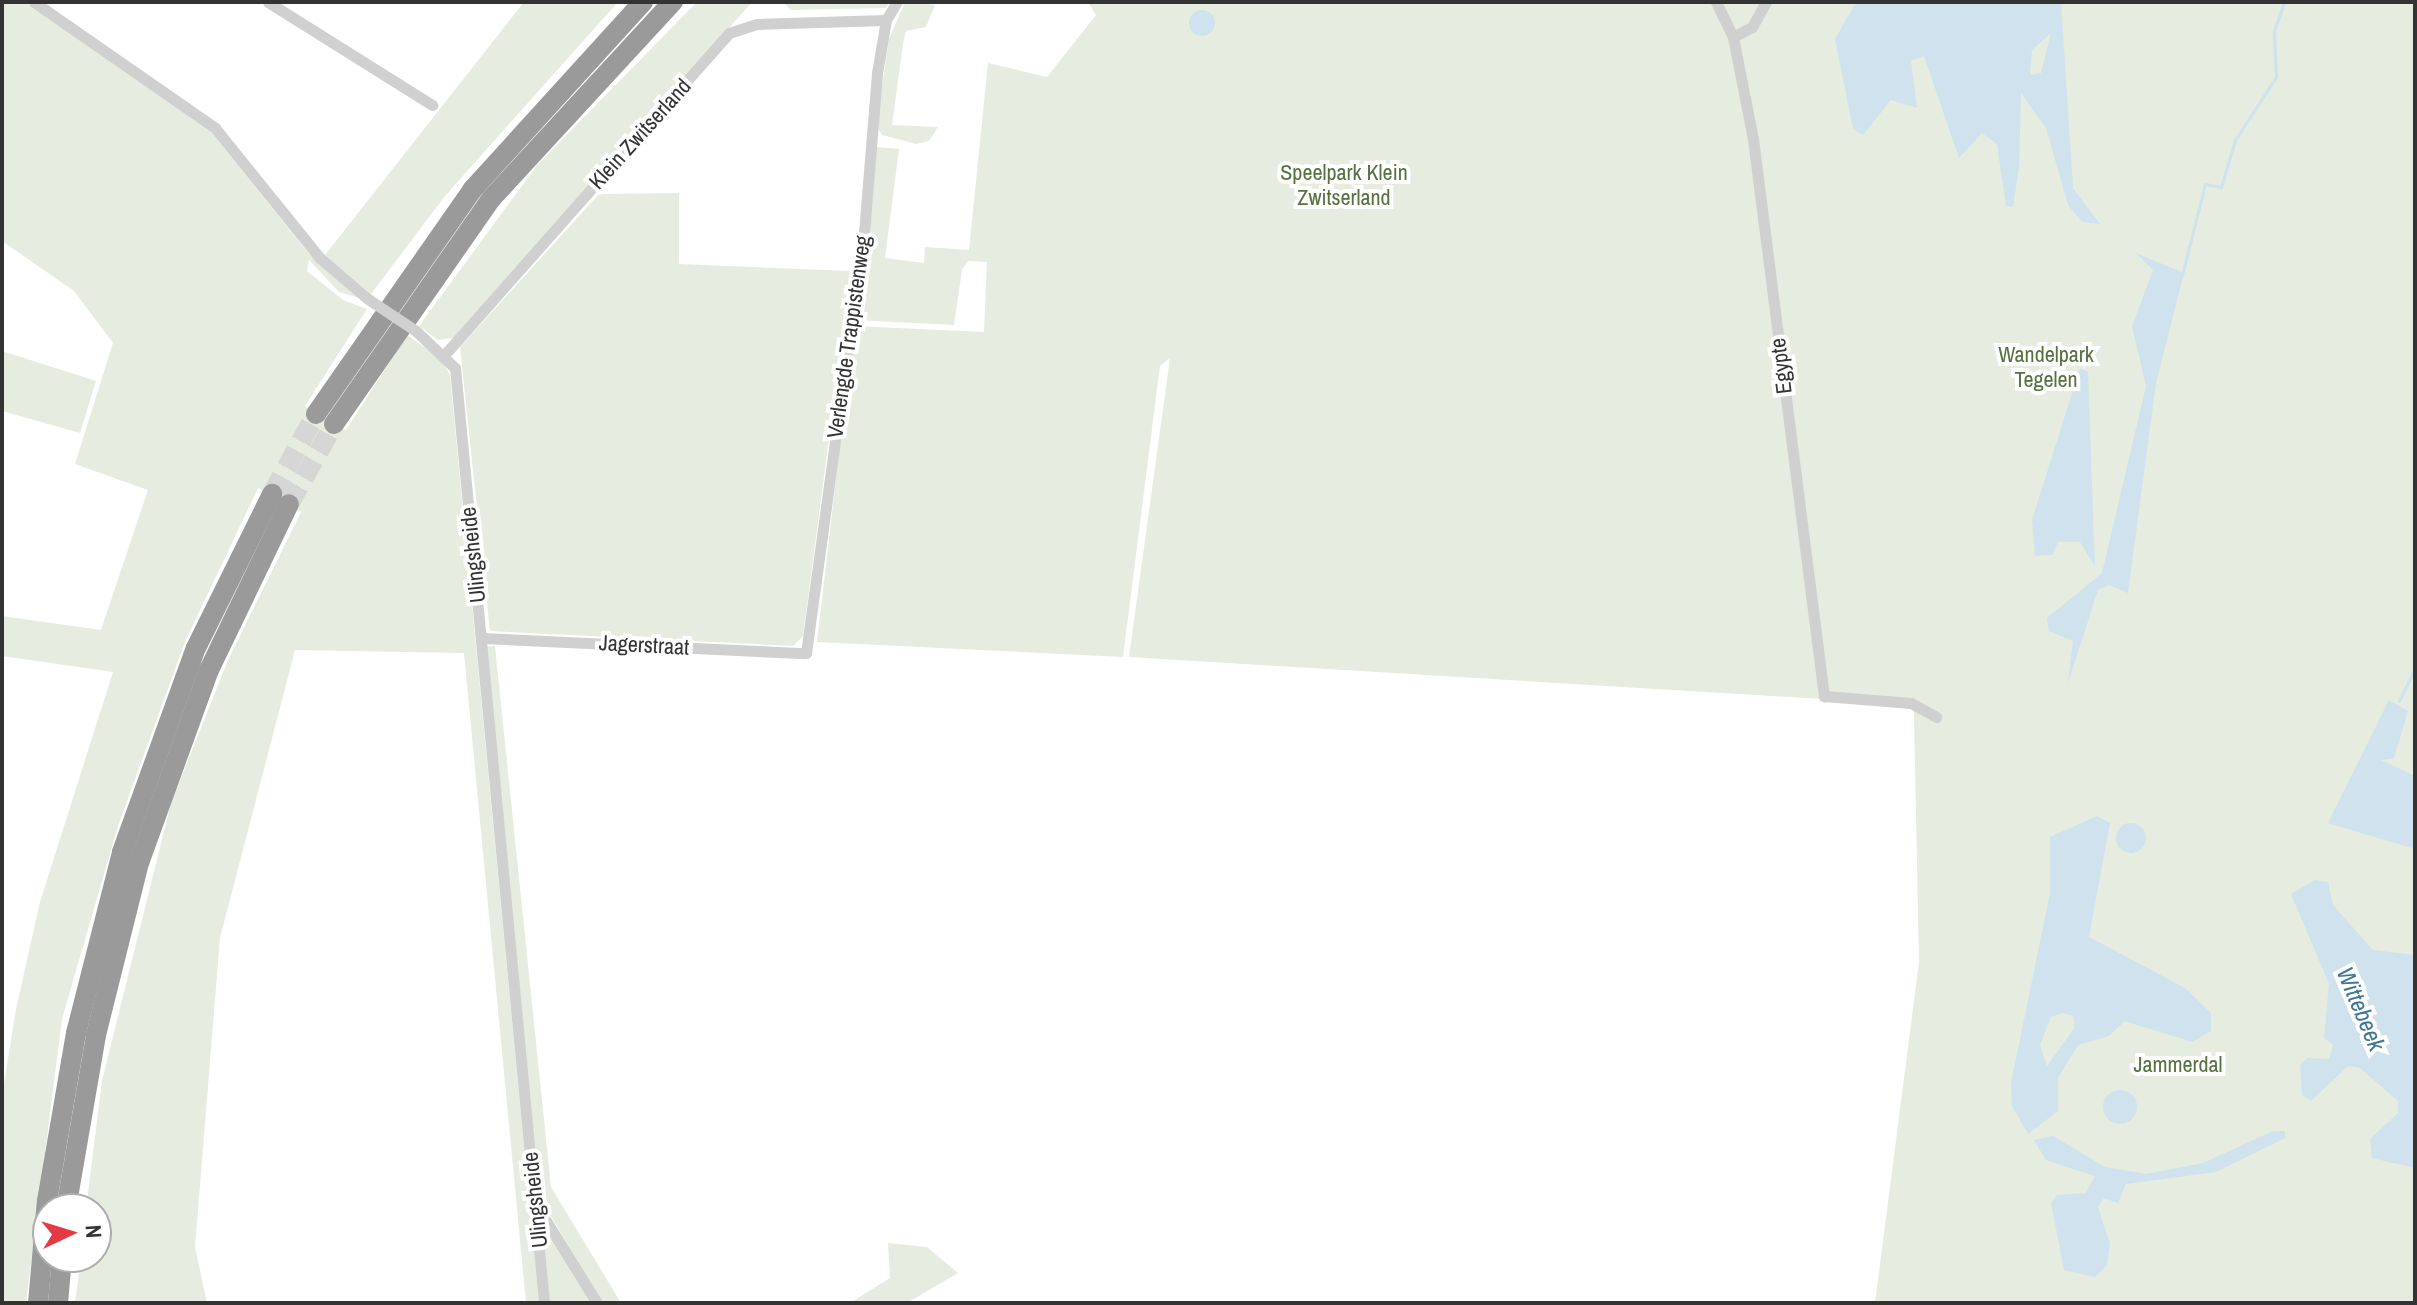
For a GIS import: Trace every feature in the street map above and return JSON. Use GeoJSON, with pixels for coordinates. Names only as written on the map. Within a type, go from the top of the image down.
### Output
{"type":"FeatureCollection","features":[{"type":"Feature","properties":{"kind":"highway"},"geometry":{"type":"LineString","coordinates":[[643,2],[472,190],[325,419],[490,200],[578,97],[673,2]]}},
{"type":"Feature","properties":{"kind":"highway"},"geometry":{"type":"LineString","coordinates":[[48,1193],[76,1033],[122,852],[159,742],[280,499],[167,779],[109,978],[69,1193]]}},
{"type":"Feature","properties":{"kind":"highway"},"geometry":{"type":"LineString","coordinates":[[38,1303],[41,1273]]}},
{"type":"Feature","properties":{"kind":"highway"},"geometry":{"type":"LineString","coordinates":[[58,1303],[61,1273]]}},
{"type":"Feature","properties":{"kind":"street"},"geometry":{"type":"LineString","coordinates":[[34,2],[215,128],[320,258],[368,299],[446,353]]}},
{"type":"Feature","properties":{"kind":"street"},"geometry":{"type":"LineString","coordinates":[[268,2],[432,105]]}},
{"type":"Feature","properties":{"kind":"street"},"geometry":{"type":"LineString","coordinates":[[886,20],[897,2]]}},
{"type":"Feature","properties":{"kind":"street","name":"Egypte"},"geometry":{"type":"LineString","coordinates":[[1716,2],[1733,37],[1772,266],[1824,696],[1911,703],[1936,717]]}},
{"type":"Feature","properties":{"kind":"street"},"geometry":{"type":"LineString","coordinates":[[1733,37],[1752,27],[1766,2]]}},
{"type":"Feature","properties":{"kind":"street","name":"Klein Zwitserland"},"geometry":{"type":"LineString","coordinates":[[446,353],[729,33],[757,24],[886,20]]}},
{"type":"Feature","properties":{"kind":"street","name":"Verlengde Trappistenweg"},"geometry":{"type":"LineString","coordinates":[[806,653],[886,20]]}},
{"type":"Feature","properties":{"kind":"street","name":"Ulingsheide"},"geometry":{"type":"LineString","coordinates":[[446,353],[455,368],[544,1303]]}},
{"type":"Feature","properties":{"kind":"street","name":"Jagerstraat"},"geometry":{"type":"LineString","coordinates":[[482,638],[806,653]]}},
{"type":"Feature","properties":{"kind":"street"},"geometry":{"type":"LineString","coordinates":[[536,1206],[597,1303]]}},
{"type":"Feature","properties":{"kind":"green space"},"geometry":{"type":"Polygon","coordinates":[[[2,2],[25,2],[211,132],[309,254],[359,298],[339,292],[309,260],[307,271],[343,300],[367,309],[305,406],[346,430],[407,335],[441,359],[450,375],[539,1303],[526,1303],[464,653],[295,650],[220,938],[195,1247],[207,1303],[75,1303],[79,1273],[112,1273],[112,1193],[88,1193],[102,1081],[171,803],[228,660],[301,512],[258,488],[185,642],[118,826],[62,1019],[40,1193],[32,1193],[32,1256],[26,1303],[2,1303],[2,1096],[16,1009],[40,902],[113,672],[2,656],[2,616],[101,630],[148,490],[75,464],[113,343],[74,291],[2,241],[2,2]]]}},
{"type":"Feature","properties":{"kind":"green space"},"geometry":{"type":"Polygon","coordinates":[[[524,2],[618,2],[445,196],[371,294],[325,255],[524,2]]]}},
{"type":"Feature","properties":{"kind":"green space"},"geometry":{"type":"Polygon","coordinates":[[[697,2],[752,2],[453,338],[438,340],[419,326],[538,164],[697,2]]]}},
{"type":"Feature","properties":{"kind":"green space"},"geometry":{"type":"Polygon","coordinates":[[[783,2],[889,2],[886,8],[791,10],[783,2]]]}},
{"type":"Feature","properties":{"kind":"green space"},"geometry":{"type":"Polygon","coordinates":[[[905,2],[935,5],[926,27],[906,31],[903,44],[892,125],[938,127],[929,141],[916,144],[882,135],[876,126],[889,39],[905,2]]]}},
{"type":"Feature","properties":{"kind":"green space","name":"Wandelpark Tegelen"},"geometry":{"type":"Polygon","coordinates":[[[1088,2],[2415,2],[2415,1303],[1875,1303],[1919,962],[1914,712],[1906,704],[1129,657],[1170,358],[1160,366],[1123,657],[817,642],[854,326],[984,332],[987,262],[968,261],[962,270],[954,325],[855,320],[876,147],[899,149],[885,258],[924,263],[925,247],[969,250],[988,63],[1047,77],[1096,15],[1088,2]]]}},
{"type":"Feature","properties":{"kind":"green space"},"geometry":{"type":"Polygon","coordinates":[[[679,193],[679,264],[851,271],[803,636],[793,646],[490,631],[460,347],[599,194],[679,193]]]}},
{"type":"Feature","properties":{"kind":"green space"},"geometry":{"type":"Polygon","coordinates":[[[2,351],[96,381],[80,433],[2,411],[2,351]]]}},
{"type":"Feature","properties":{"kind":"green space"},"geometry":{"type":"Polygon","coordinates":[[[495,646],[551,1187],[621,1303],[602,1303],[537,1192],[485,647],[495,646]]]}},
{"type":"Feature","properties":{"kind":"green space"},"geometry":{"type":"Polygon","coordinates":[[[548,1224],[593,1303],[549,1303],[541,1226],[548,1224]]]}},
{"type":"Feature","properties":{"kind":"green space"},"geometry":{"type":"Polygon","coordinates":[[[888,1243],[927,1247],[958,1273],[907,1303],[850,1303],[890,1278],[888,1243]]]}},
{"type":"Feature","properties":{"kind":"water"},"geometry":{"type":"Polygon","coordinates":[[[1856,2],[2061,2],[2073,188],[2100,224],[2082,222],[2068,205],[2046,128],[2021,93],[2019,168],[2013,207],[2006,206],[1997,144],[1982,133],[1959,158],[1924,56],[1911,61],[1917,108],[1891,100],[1863,135],[1853,129],[1835,39],[1856,2]],[[2051,33],[2032,50],[2030,75],[2041,73],[2051,33]]]}},
{"type":"Feature","properties":{"kind":"water"},"geometry":{"type":"Polygon","coordinates":[[[1202,10],[1211,14],[1215,23],[1211,32],[1202,36],[1193,32],[1189,23],[1193,14],[1202,10]]]}},
{"type":"Feature","properties":{"kind":"water"},"geometry":{"type":"Polygon","coordinates":[[[2136,253],[2184,273],[2156,383],[2128,593],[2109,585],[2098,590],[2068,683],[2073,641],[2049,631],[2047,618],[2102,573],[2146,386],[2132,326],[2153,270],[2136,253]]]}},
{"type":"Feature","properties":{"kind":"water"},"geometry":{"type":"Polygon","coordinates":[[[2080,368],[2088,372],[2095,566],[2080,542],[2058,542],[2052,555],[2035,556],[2032,520],[2080,368]]]}},
{"type":"Feature","properties":{"kind":"water"},"geometry":{"type":"Polygon","coordinates":[[[2389,700],[2408,711],[2394,758],[2381,760],[2415,776],[2415,849],[2328,823],[2389,700]]]}},
{"type":"Feature","properties":{"kind":"water"},"geometry":{"type":"Polygon","coordinates":[[[2097,816],[2110,823],[2089,937],[2185,988],[2211,1013],[2211,1031],[2192,1042],[2125,1021],[2109,1036],[2078,1045],[2058,1078],[2058,1111],[2028,1134],[2012,1106],[2011,1083],[2050,893],[2050,837],[2097,816]],[[2063,1013],[2051,1017],[2040,1045],[2047,1066],[2075,1027],[2073,1016],[2063,1013]]]}},
{"type":"Feature","properties":{"kind":"water"},"geometry":{"type":"Polygon","coordinates":[[[2131,823],[2142,827],[2146,838],[2142,849],[2131,853],[2120,849],[2116,838],[2120,827],[2131,823]]]}},
{"type":"Feature","properties":{"kind":"water"},"geometry":{"type":"Polygon","coordinates":[[[2315,880],[2328,882],[2333,905],[2373,950],[2415,955],[2415,1168],[2372,1158],[2370,1139],[2398,1113],[2398,1101],[2360,1068],[2348,1066],[2311,1101],[2302,1095],[2300,1065],[2307,1058],[2329,1059],[2333,1045],[2324,1038],[2329,984],[2291,894],[2315,880]]]}},
{"type":"Feature","properties":{"kind":"water"},"geometry":{"type":"Polygon","coordinates":[[[2120,1090],[2132,1095],[2137,1107],[2132,1119],[2120,1124],[2108,1119],[2103,1107],[2108,1095],[2120,1090]]]}},
{"type":"Feature","properties":{"kind":"water"},"geometry":{"type":"Polygon","coordinates":[[[2273,1131],[2285,1131],[2285,1138],[2216,1172],[2126,1184],[2118,1203],[2104,1198],[2098,1207],[2110,1244],[2107,1265],[2095,1277],[2064,1270],[2051,1203],[2057,1195],[2086,1193],[2095,1176],[2046,1160],[2034,1140],[2053,1136],[2105,1167],[2146,1174],[2203,1163],[2273,1131]]]}},
{"type":"Feature","properties":{"kind":"waterway"},"geometry":{"type":"LineString","coordinates":[[2182,275],[2205,184],[2221,187],[2235,140],[2276,77],[2274,31],[2284,2]]}},
{"type":"Feature","properties":{"kind":"waterway","name":"Wittebeek"},"geometry":{"type":"LineString","coordinates":[[2399,701],[2415,668]]}},
{"type":"Feature","properties":{"kind":"tunnel"},"geometry":{"type":"LineString","coordinates":[[272,494],[316,414]]}},
{"type":"Feature","properties":{"kind":"tunnel"},"geometry":{"type":"LineString","coordinates":[[289,504],[334,424]]}},
{"type":"Feature","properties":{"kind":"park label","name":"Speelpark Klein Zwitserland"},"geometry":{"type":"Point","coordinates":[1344,184]}},
{"type":"Feature","properties":{"kind":"park label","name":"Jammerdal"},"geometry":{"type":"Point","coordinates":[2178,1065]}}]}
